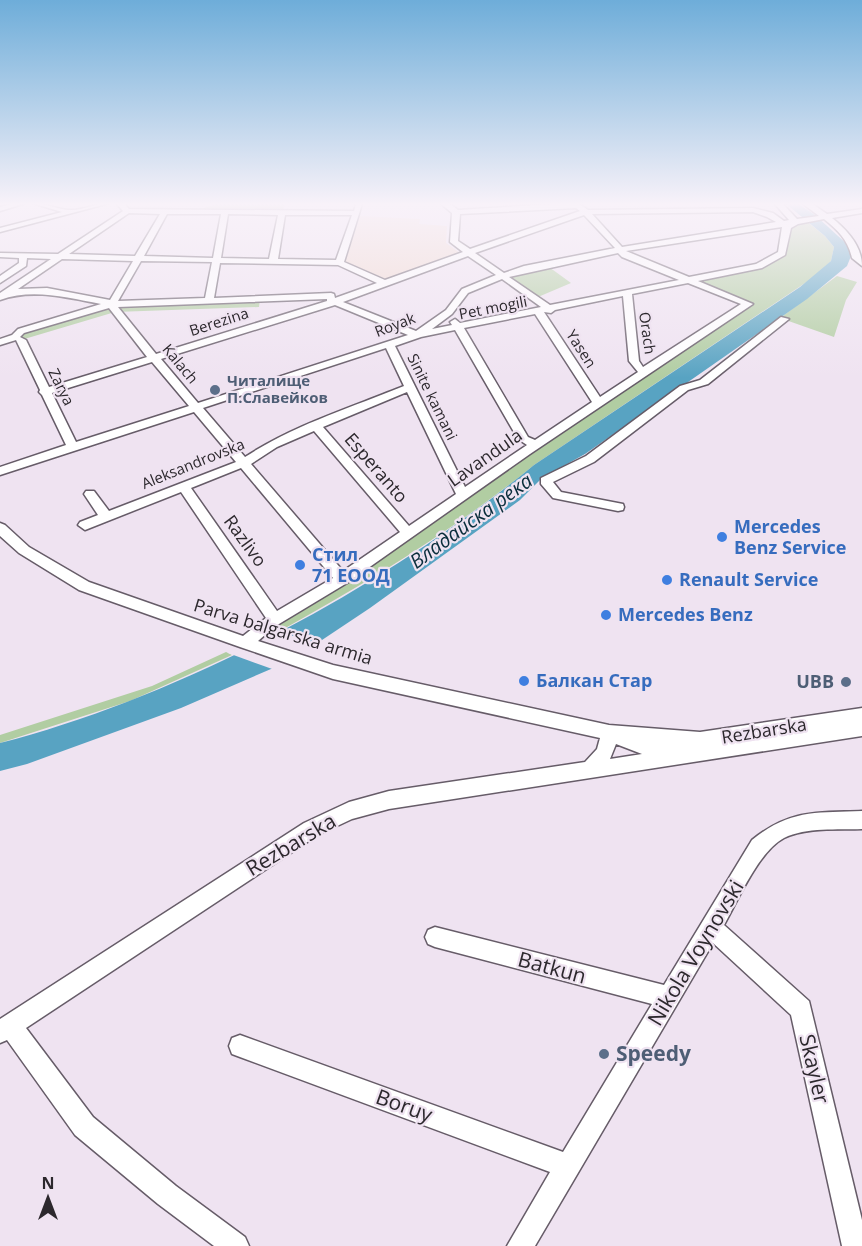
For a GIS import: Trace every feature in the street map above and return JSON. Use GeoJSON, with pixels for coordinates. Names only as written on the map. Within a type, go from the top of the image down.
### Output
{"type":"FeatureCollection","features":[{"type":"Feature","properties":{"kind":"street"},"geometry":{"type":"LineString","coordinates":[[0,280],[23,264],[23,261]]}},
{"type":"Feature","properties":{"kind":"street"},"geometry":{"type":"LineString","coordinates":[[4,295],[54,261]]}},
{"type":"Feature","properties":{"kind":"street"},"geometry":{"type":"LineString","coordinates":[[113,308],[136,261]]}},
{"type":"Feature","properties":{"kind":"street"},"geometry":{"type":"LineString","coordinates":[[209,300],[217,261]]}},
{"type":"Feature","properties":{"kind":"street"},"geometry":{"type":"LineString","coordinates":[[278,261],[339,263],[380,281]]}},
{"type":"Feature","properties":{"kind":"street","name":"Berezina"},"geometry":{"type":"LineString","coordinates":[[45,392],[267,323],[380,281],[443,261]]}},
{"type":"Feature","properties":{"kind":"street"},"geometry":{"type":"LineString","coordinates":[[482,261],[551,310]]}},
{"type":"Feature","properties":{"kind":"street","name":"Royak"},"geometry":{"type":"LineString","coordinates":[[0,471],[417,335],[449,312],[465,291],[503,275],[567,261]]}},
{"type":"Feature","properties":{"kind":"street"},"geometry":{"type":"LineString","coordinates":[[640,261],[688,281]]}},
{"type":"Feature","properties":{"kind":"street","name":"Pet mogili"},"geometry":{"type":"LineString","coordinates":[[417,335],[551,310],[771,261]]}},
{"type":"Feature","properties":{"kind":"street","name":"Lavandula"},"geometry":{"type":"LineString","coordinates":[[245,643],[276,619],[342,579],[535,445],[748,304],[688,281]]}},
{"type":"Feature","properties":{"kind":"street"},"geometry":{"type":"LineString","coordinates":[[4,295],[46,291],[113,308]]}},
{"type":"Feature","properties":{"kind":"street","name":"Orach"},"geometry":{"type":"LineString","coordinates":[[627,294],[634,361],[639,369],[646,372]]}},
{"type":"Feature","properties":{"kind":"street"},"geometry":{"type":"LineString","coordinates":[[0,342],[18,339],[21,331],[113,308],[259,307],[329,299],[417,335]]}},
{"type":"Feature","properties":{"kind":"street"},"geometry":{"type":"LineString","coordinates":[[169,306],[209,300],[259,307]]}},
{"type":"Feature","properties":{"kind":"street"},"geometry":{"type":"LineString","coordinates":[[259,307],[267,323]]}},
{"type":"Feature","properties":{"kind":"street","name":"Kalach"},"geometry":{"type":"LineString","coordinates":[[113,308],[342,579]]}},
{"type":"Feature","properties":{"kind":"street"},"geometry":{"type":"LineString","coordinates":[[449,312],[524,439],[535,445]]}},
{"type":"Feature","properties":{"kind":"street","name":"Yasen"},"geometry":{"type":"LineString","coordinates":[[539,312],[598,403]]}},
{"type":"Feature","properties":{"kind":"street"},"geometry":{"type":"LineString","coordinates":[[618,507],[557,495],[545,481],[590,459],[684,388],[704,382],[784,319]]}},
{"type":"Feature","properties":{"kind":"street","name":"Zarya"},"geometry":{"type":"LineString","coordinates":[[18,339],[73,447]]}},
{"type":"Feature","properties":{"kind":"street","name":"Sinite kamani"},"geometry":{"type":"LineString","coordinates":[[389,344],[463,496]]}},
{"type":"Feature","properties":{"kind":"street","name":"Aleksandrovska"},"geometry":{"type":"LineString","coordinates":[[85,525],[244,463],[273,444],[410,387]]}},
{"type":"Feature","properties":{"kind":"street","name":"Esperanto"},"geometry":{"type":"LineString","coordinates":[[315,425],[409,534]]}},
{"type":"Feature","properties":{"kind":"street","name":"Razlivo"},"geometry":{"type":"LineString","coordinates":[[183,486],[276,619]]}},
{"type":"Feature","properties":{"kind":"street"},"geometry":{"type":"LineString","coordinates":[[90,494],[107,518]]}},
{"type":"Feature","properties":{"kind":"street","name":"Parva balgarska armia"},"geometry":{"type":"LineString","coordinates":[[0,528],[24,550],[84,586],[245,643],[333,672],[609,733]]}},
{"type":"Feature","properties":{"kind":"street","name":"Rezbarska"},"geometry":{"type":"LineString","coordinates":[[609,733],[700,740],[859,725]]}},
{"type":"Feature","properties":{"kind":"street","name":"Rezbarska"},"geometry":{"type":"LineString","coordinates":[[5,1029],[311,829],[349,811],[389,800],[694,754],[859,725]]}},
{"type":"Feature","properties":{"kind":"street"},"geometry":{"type":"LineString","coordinates":[[588,770],[602,759],[608,749],[609,733]]}},
{"type":"Feature","properties":{"kind":"street","name":"Rezbarska"},"geometry":{"type":"LineString","coordinates":[[609,733],[649,749],[694,754]]}},
{"type":"Feature","properties":{"kind":"street","name":"Nikola Voynovski"},"geometry":{"type":"LineString","coordinates":[[520,1246],[759,847],[778,831],[804,824],[862,820]]}},
{"type":"Feature","properties":{"kind":"street","name":"Skayler"},"geometry":{"type":"LineString","coordinates":[[712,928],[801,1009],[855,1246]]}},
{"type":"Feature","properties":{"kind":"street","name":"Batkun"},"geometry":{"type":"LineString","coordinates":[[435,937],[670,998]]}},
{"type":"Feature","properties":{"kind":"street"},"geometry":{"type":"LineString","coordinates":[[5,1029],[84,1126],[167,1195],[236,1246]]}},
{"type":"Feature","properties":{"kind":"street","name":"Boruy"},"geometry":{"type":"LineString","coordinates":[[240,1046],[568,1166]]}},
{"type":"Feature","properties":{"kind":"shaded area"},"geometry":{"type":"Polygon","coordinates":[[[344,261],[437,261],[386,279],[344,261]]]}},
{"type":"Feature","properties":{"kind":"green space"},"geometry":{"type":"Polygon","coordinates":[[[768,261],[831,261],[820,273],[534,465],[474,511],[411,554],[280,631],[273,629],[245,643],[748,304],[688,281],[759,266],[768,261]]]}},
{"type":"Feature","properties":{"kind":"green space"},"geometry":{"type":"Polygon","coordinates":[[[549,267],[571,283],[538,297],[508,276],[549,267]]]}},
{"type":"Feature","properties":{"kind":"green space"},"geometry":{"type":"Polygon","coordinates":[[[837,276],[857,282],[846,300],[834,337],[780,318],[837,276]]]}},
{"type":"Feature","properties":{"kind":"green space"},"geometry":{"type":"Polygon","coordinates":[[[260,299],[259,307],[115,312],[21,340],[17,333],[112,304],[260,299]]]}},
{"type":"Feature","properties":{"kind":"green space"},"geometry":{"type":"Polygon","coordinates":[[[226,652],[232,655],[130,701],[0,743],[0,735],[152,686],[226,652]]]}},
{"type":"Feature","properties":{"kind":"water","name":"Владайска река"},"geometry":{"type":"Polygon","coordinates":[[[831,261],[849,261],[847,266],[807,299],[585,454],[542,478],[520,500],[316,644],[271,669],[181,708],[27,764],[0,771],[0,743],[140,697],[211,666],[349,593],[415,552],[477,509],[534,465],[800,287],[831,261]]]}},
{"type":"Feature","properties":{"kind":"pier"},"geometry":{"type":"Polygon","coordinates":[[[276,630],[320,645],[275,670],[228,653],[276,630]]]}},
{"type":"Feature","properties":{"kind":"place","name":"Читалище П.Славейков"},"geometry":{"type":"Point","coordinates":[215,390]}},
{"type":"Feature","properties":{"kind":"place","name":"Mercedes Benz Service"},"geometry":{"type":"Point","coordinates":[722,537]}},
{"type":"Feature","properties":{"kind":"place","name":"Стил 71 ЕООД"},"geometry":{"type":"Point","coordinates":[300,565]}},
{"type":"Feature","properties":{"kind":"place","name":"Renault Service"},"geometry":{"type":"Point","coordinates":[667,580]}},
{"type":"Feature","properties":{"kind":"place","name":"Mercedes Benz"},"geometry":{"type":"Point","coordinates":[606,615]}},
{"type":"Feature","properties":{"kind":"place","name":"Балкан Стар"},"geometry":{"type":"Point","coordinates":[524,681]}},
{"type":"Feature","properties":{"kind":"place","name":"UBB"},"geometry":{"type":"Point","coordinates":[846,682]}},
{"type":"Feature","properties":{"kind":"place","name":"Speedy"},"geometry":{"type":"Point","coordinates":[604,1054]}}]}
